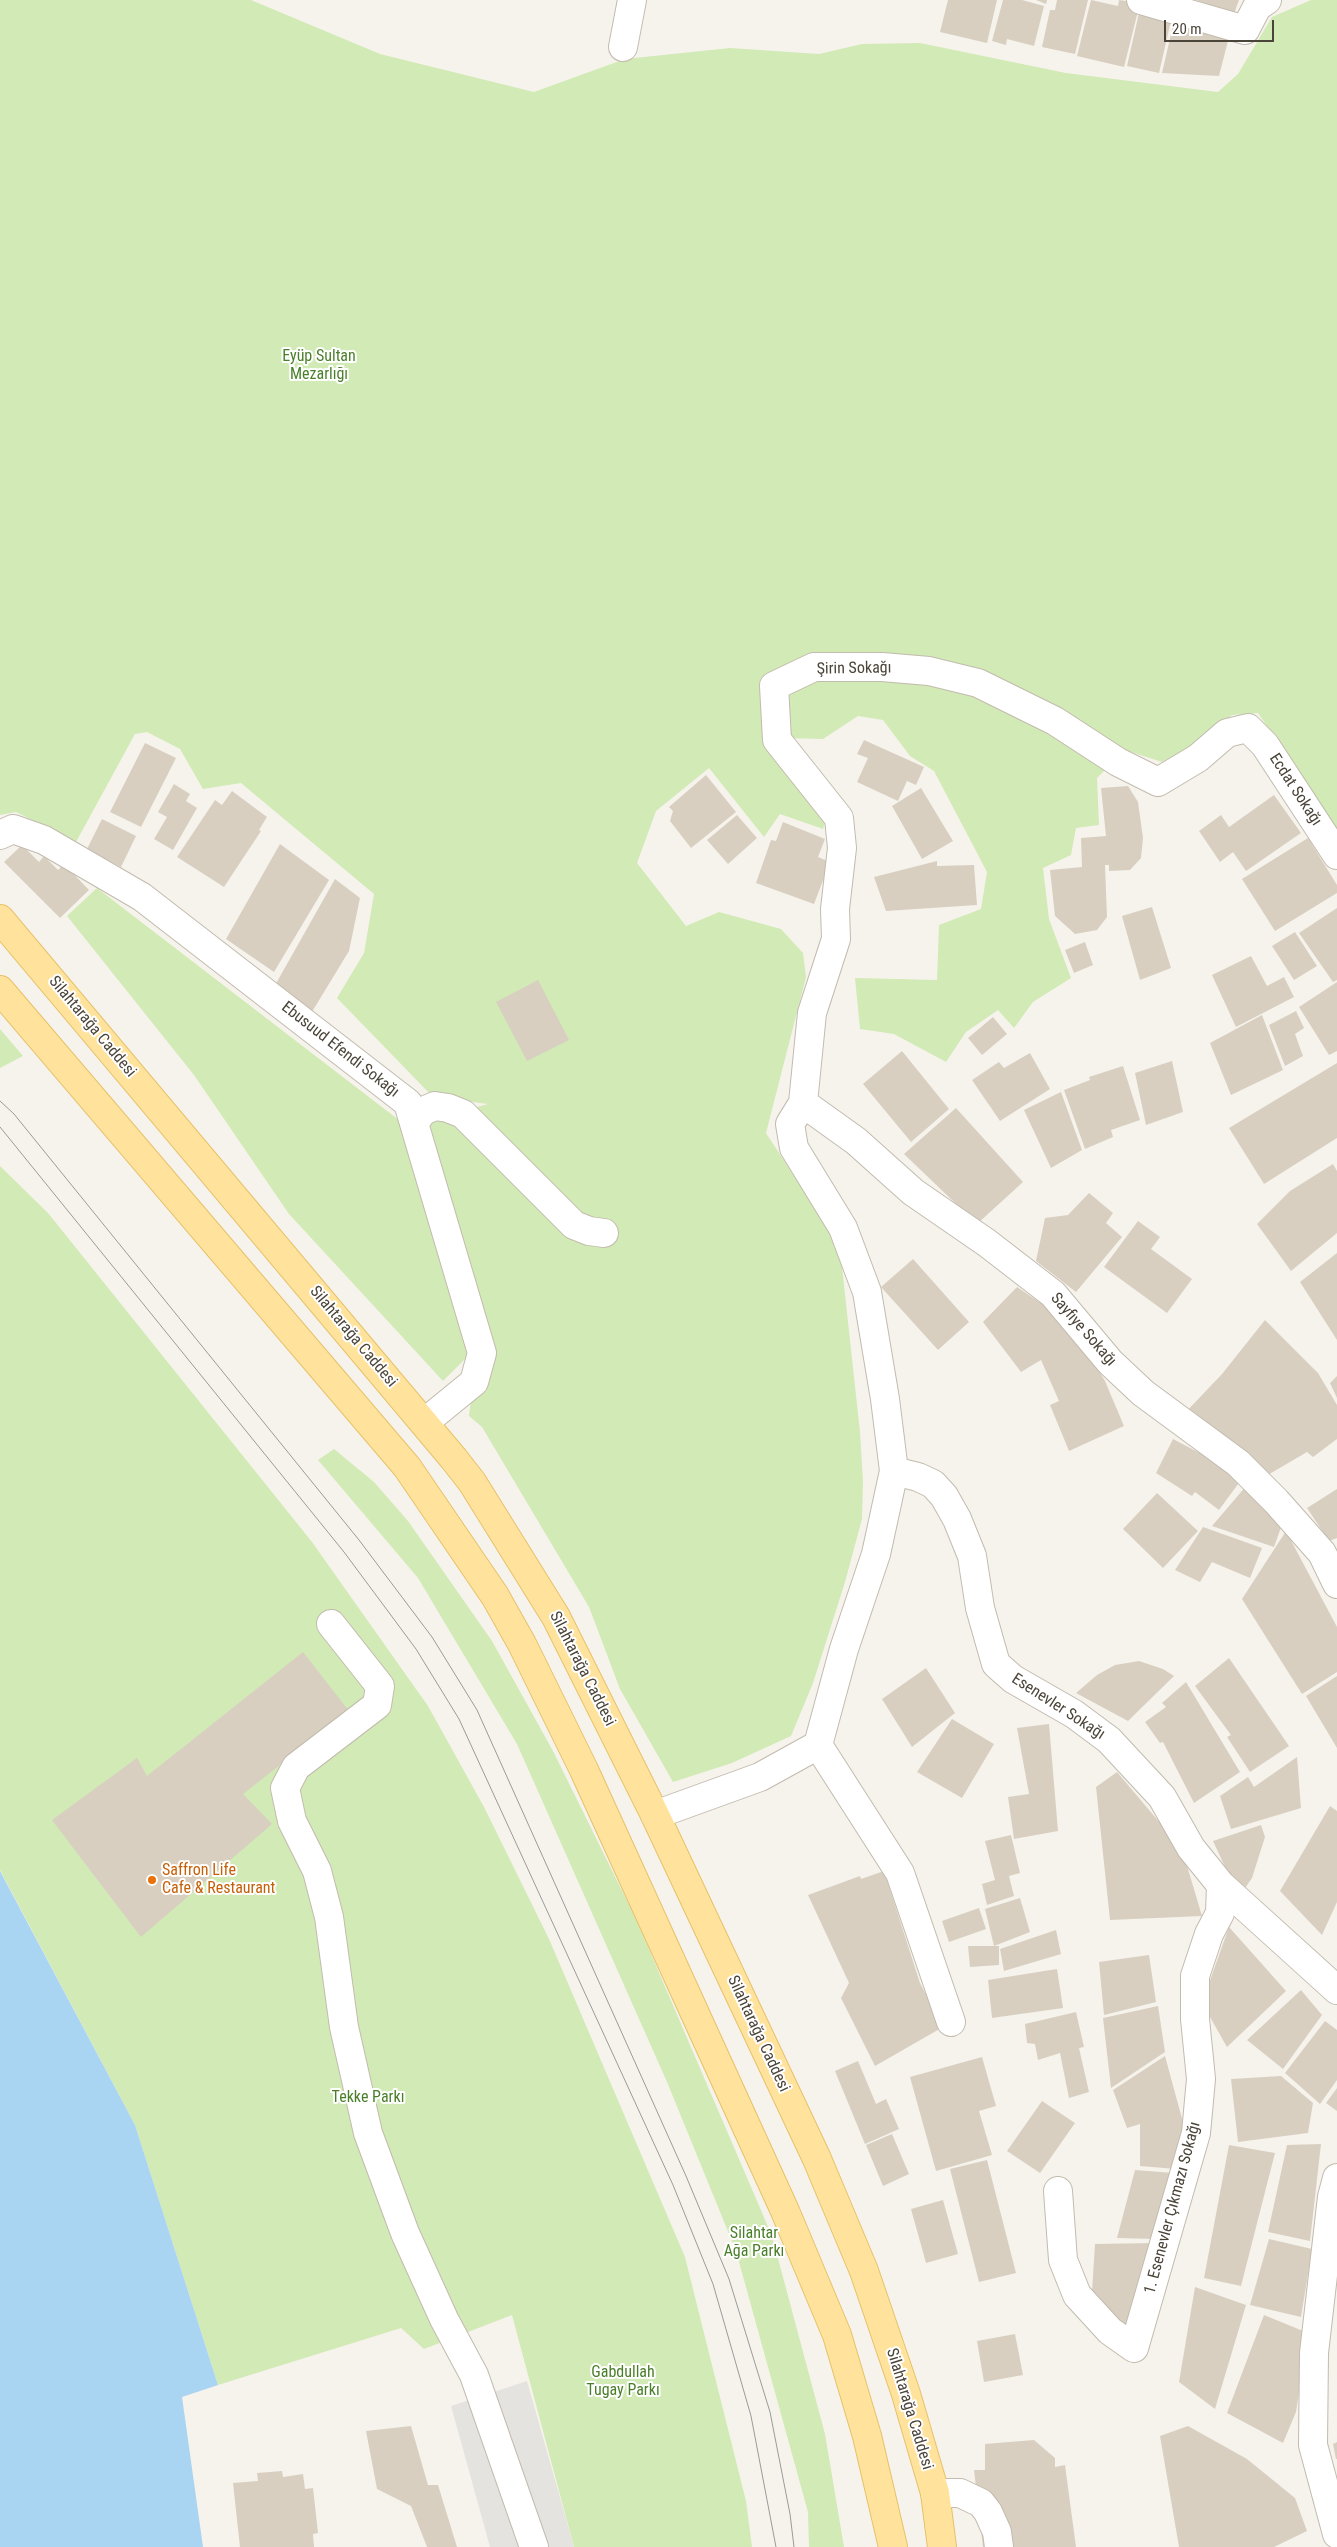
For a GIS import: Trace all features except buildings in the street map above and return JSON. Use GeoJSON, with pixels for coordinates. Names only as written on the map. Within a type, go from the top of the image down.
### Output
{"type":"FeatureCollection","features":[{"type":"Feature","properties":{"kind":"main road","name":"Silahtarağa Caddesi"},"geometry":{"type":"LineString","coordinates":[[0,919],[425,1422],[472,1482],[556,1617],[655,1815],[817,2159],[864,2270],[906,2394],[935,2493],[942,2547]]}},
{"type":"Feature","properties":{"kind":"main road"},"geometry":{"type":"LineString","coordinates":[[0,990],[407,1467],[504,1612],[522,1644],[592,1787],[785,2211],[838,2335],[868,2436],[892,2547]]}},
{"type":"Feature","properties":{"kind":"street"},"geometry":{"type":"LineString","coordinates":[[623,47],[632,0]]}},
{"type":"Feature","properties":{"kind":"street"},"geometry":{"type":"LineString","coordinates":[[1141,0],[1245,30],[1257,7],[1267,0]]}},
{"type":"Feature","properties":{"kind":"street","name":"Şirin Sokağı"},"geometry":{"type":"LineString","coordinates":[[803,1103],[812,1013],[836,939],[835,909],[842,848],[839,818],[777,740],[774,686],[814,667],[882,667],[920,670],[970,681],[1056,721],[1118,762],[1158,782],[1198,758],[1228,733],[1248,728]]}},
{"type":"Feature","properties":{"kind":"street","name":"Ecdat Sokağı"},"geometry":{"type":"LineString","coordinates":[[1248,728],[1266,745],[1337,855]]}},
{"type":"Feature","properties":{"kind":"street","name":"Ebusuud Efendi Sokağı"},"geometry":{"type":"LineString","coordinates":[[0,835],[13,829],[44,840],[142,897],[408,1103],[482,1353],[474,1382],[425,1422]]}},
{"type":"Feature","properties":{"kind":"street"},"geometry":{"type":"LineString","coordinates":[[655,1815],[760,1777],[818,1745],[844,1649],[876,1554],[894,1471],[885,1399],[867,1292],[843,1228],[794,1148],[790,1124],[803,1103]]}},
{"type":"Feature","properties":{"kind":"street","name":"Sayfiye Sokağı"},"geometry":{"type":"LineString","coordinates":[[803,1103],[856,1141],[913,1192],[987,1243],[1053,1294],[1110,1362],[1143,1393],[1238,1463],[1276,1501],[1322,1553],[1337,1584]]}},
{"type":"Feature","properties":{"kind":"street"},"geometry":{"type":"LineString","coordinates":[[415,1122],[423,1111],[435,1106],[448,1108],[463,1114],[574,1225],[589,1231],[604,1232]]}},
{"type":"Feature","properties":{"kind":"street","name":"Esenevler Sokağı"},"geometry":{"type":"LineString","coordinates":[[894,1471],[918,1477],[933,1484],[944,1496],[957,1519],[972,1556],[980,1608],[996,1664],[1013,1679],[1074,1714],[1109,1740],[1162,1797],[1191,1848],[1221,1885],[1337,1990]]}},
{"type":"Feature","properties":{"kind":"street"},"geometry":{"type":"LineString","coordinates":[[331,1624],[380,1686],[376,1705],[296,1767],[285,1788],[292,1821],[317,1871],[329,1917],[344,2027],[368,2133],[405,2234],[444,2319],[474,2375],[534,2547]]}},
{"type":"Feature","properties":{"kind":"street"},"geometry":{"type":"LineString","coordinates":[[818,1745],[900,1873],[951,2022]]}},
{"type":"Feature","properties":{"kind":"street","name":"1. Esenevler Çıkmazı Sokağı"},"geometry":{"type":"LineString","coordinates":[[1058,2191],[1063,2260],[1077,2295],[1110,2331],[1134,2348],[1196,2133],[1201,2079],[1195,2018],[1195,1976],[1209,1934],[1220,1913],[1221,1885]]}},
{"type":"Feature","properties":{"kind":"street"},"geometry":{"type":"LineString","coordinates":[[1337,2178],[1332,2197],[1314,2352],[1312,2445],[1337,2534]]}},
{"type":"Feature","properties":{"kind":"street"},"geometry":{"type":"LineString","coordinates":[[935,2493],[960,2493],[981,2503],[988,2512],[997,2532],[999,2547]]}},
{"type":"Feature","properties":{"kind":"green space","name":"Eyüp Sultan Mezarlığı"},"geometry":{"type":"Polygon","coordinates":[[[0,0],[251,0],[380,54],[534,92],[625,59],[730,48],[819,54],[862,44],[920,43],[1066,73],[1218,92],[1238,74],[1272,17],[1311,0],[1337,0],[1337,830],[1258,713],[1232,715],[1198,743],[1162,762],[1125,750],[1025,691],[907,654],[832,655],[765,675],[766,736],[776,761],[827,816],[823,829],[780,814],[764,837],[709,768],[656,811],[637,863],[686,926],[719,912],[781,929],[803,953],[806,977],[766,1133],[831,1233],[842,1267],[860,1432],[863,1481],[862,1519],[845,1582],[813,1683],[791,1736],[732,1763],[673,1782],[620,1689],[589,1607],[482,1427],[469,1416],[471,1399],[487,1363],[493,1338],[475,1295],[433,1149],[429,1120],[488,1104],[433,1097],[337,998],[364,953],[374,894],[241,783],[203,789],[180,749],[147,732],[135,734],[76,842],[16,812],[0,815],[0,0]]]}},
{"type":"Feature","properties":{"kind":"green space"},"geometry":{"type":"Polygon","coordinates":[[[814,675],[882,677],[980,692],[1049,727],[1107,768],[1097,778],[1099,825],[1076,828],[1071,855],[1043,868],[1049,919],[1071,978],[1033,1002],[1014,1028],[998,1010],[966,1032],[946,1062],[894,1034],[860,1029],[855,978],[937,980],[939,925],[981,909],[987,872],[934,771],[910,756],[883,720],[858,716],[823,739],[785,738],[781,691],[814,675]]]}},
{"type":"Feature","properties":{"kind":"green space"},"geometry":{"type":"Polygon","coordinates":[[[97,888],[404,1124],[474,1350],[443,1381],[289,1214],[194,1075],[67,916],[97,888]]]}},
{"type":"Feature","properties":{"kind":"green space"},"geometry":{"type":"Polygon","coordinates":[[[0,1029],[23,1056],[0,1068],[0,1029]]]}},
{"type":"Feature","properties":{"kind":"green space","name":"Tekke Parkı"},"geometry":{"type":"Polygon","coordinates":[[[0,1166],[48,1213],[312,1542],[428,1706],[484,1807],[549,1939],[685,2257],[746,2501],[752,2547],[574,2547],[512,2315],[424,2349],[401,2328],[218,2385],[135,2125],[0,1870],[0,1166]]]}},
{"type":"Feature","properties":{"kind":"green space","name":"Silahtar Ağa Parkı"},"geometry":{"type":"Polygon","coordinates":[[[334,1449],[374,1482],[408,1521],[492,1641],[553,1751],[636,1919],[772,2236],[825,2434],[844,2547],[809,2547],[808,2512],[736,2251],[667,2082],[517,1744],[418,1578],[318,1460],[334,1449]]]}},
{"type":"Feature","properties":{"kind":"shaded area"},"geometry":{"type":"Polygon","coordinates":[[[527,2381],[574,2547],[490,2547],[451,2406],[527,2381]]]}},
{"type":"Feature","properties":{"kind":"water"},"geometry":{"type":"Polygon","coordinates":[[[0,1871],[135,2125],[218,2385],[182,2397],[203,2547],[0,2547],[0,1871]]]}},
{"type":"Feature","properties":{"kind":"tram line"},"geometry":{"type":"LineString","coordinates":[[0,1101],[14,1114],[359,1540],[432,1637],[477,1710],[686,2176],[729,2279],[770,2412],[790,2514],[794,2547]]}},
{"type":"Feature","properties":{"kind":"tram line"},"geometry":{"type":"LineString","coordinates":[[0,1127],[344,1552],[416,1649],[459,1719],[673,2185],[713,2284],[751,2416],[776,2547]]}},
{"type":"Feature","properties":{"kind":"place","name":"Saffron Life Cafe & Restaurant"},"geometry":{"type":"Point","coordinates":[152,1880]}},
{"type":"Feature","properties":{"kind":"park label","name":"Gabdullah Tugay Parkı"},"geometry":{"type":"Point","coordinates":[623,2382]}}]}
